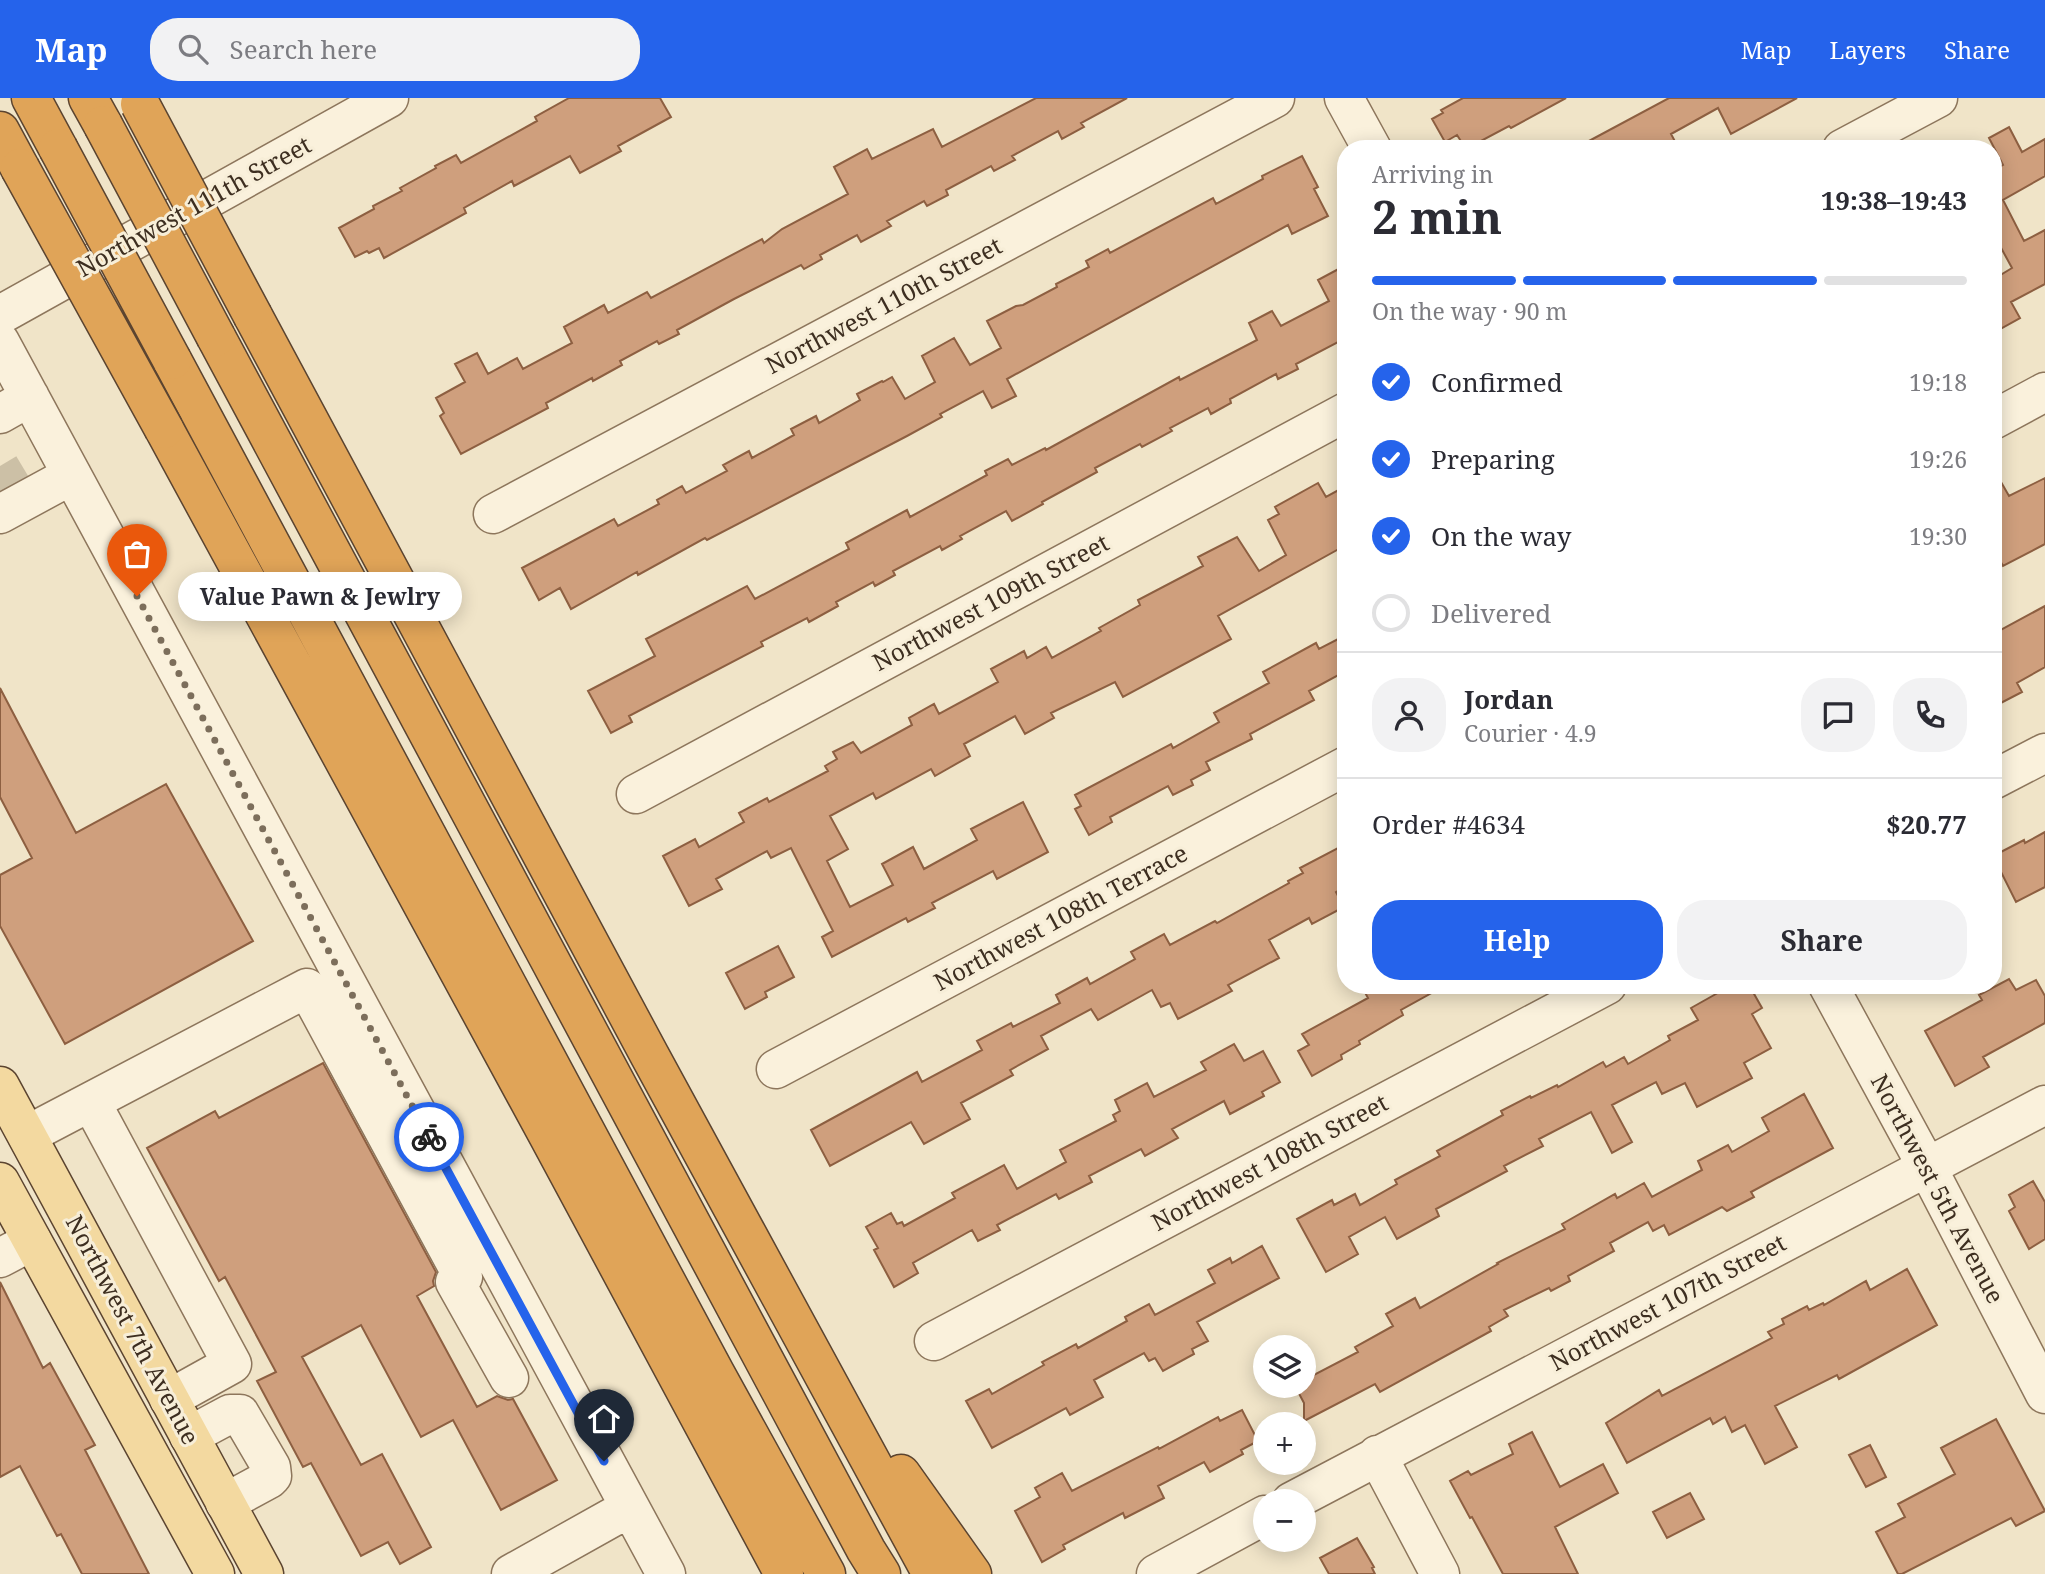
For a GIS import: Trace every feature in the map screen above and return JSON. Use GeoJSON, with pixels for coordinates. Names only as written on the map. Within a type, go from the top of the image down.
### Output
{"type":"FeatureCollection","features":[{"type":"Feature","properties":{"kind":"highway"},"geometry":{"type":"LineString","coordinates":[[31,98],[708,1361],[826,1574]]}},
{"type":"Feature","properties":{"kind":"highway"},"geometry":{"type":"LineString","coordinates":[[138,101],[932,1574]]}},
{"type":"Feature","properties":{"kind":"highway"},"geometry":{"type":"LineString","coordinates":[[95,111],[859,1538],[881,1574]]}},
{"type":"Feature","properties":{"kind":"highway"},"geometry":{"type":"LineString","coordinates":[[0,131],[549,1137],[784,1574]]}},
{"type":"Feature","properties":{"kind":"highway"},"geometry":{"type":"LineString","coordinates":[[795,1323],[972,1574]]}},
{"type":"Feature","properties":{"kind":"main road","name":"Northwest 7th Avenue"},"geometry":{"type":"LineString","coordinates":[[0,1086],[13,1126],[169,1399],[264,1574]]}},
{"type":"Feature","properties":{"kind":"main road","name":"Northwest 7th Avenue"},"geometry":{"type":"LineString","coordinates":[[0,1181],[16,1249],[215,1574]]}},
{"type":"Feature","properties":{"kind":"main road"},"geometry":{"type":"LineString","coordinates":[[16,1249],[76,1269],[116,1342],[169,1399]]}},
{"type":"Feature","properties":{"kind":"street","name":"Northwest 111th Street"},"geometry":{"type":"LineString","coordinates":[[0,315],[389,98]]}},
{"type":"Feature","properties":{"kind":"street","name":"Northwest 110th Street"},"geometry":{"type":"LineString","coordinates":[[493,514],[1275,98]]}},
{"type":"Feature","properties":{"kind":"street"},"geometry":{"type":"LineString","coordinates":[[1344,98],[1368,140]]}},
{"type":"Feature","properties":{"kind":"street"},"geometry":{"type":"LineString","coordinates":[[1859,140],[1938,98]]}},
{"type":"Feature","properties":{"kind":"street"},"geometry":{"type":"LineString","coordinates":[[0,342],[15,405],[72,475],[666,1574]]}},
{"type":"Feature","properties":{"kind":"street"},"geometry":{"type":"LineString","coordinates":[[2002,415],[2045,392]]}},
{"type":"Feature","properties":{"kind":"street","name":"Northwest 109th Street"},"geometry":{"type":"LineString","coordinates":[[636,794],[1337,417]]}},
{"type":"Feature","properties":{"kind":"street"},"geometry":{"type":"LineString","coordinates":[[11,500],[72,475]]}},
{"type":"Feature","properties":{"kind":"street"},"geometry":{"type":"LineString","coordinates":[[2002,775],[2045,752]]}},
{"type":"Feature","properties":{"kind":"street","name":"Northwest 108th Terrace"},"geometry":{"type":"LineString","coordinates":[[776,1069],[1337,771]]}},
{"type":"Feature","properties":{"kind":"street"},"geometry":{"type":"LineString","coordinates":[[13,1126],[91,1102],[306,988],[463,1277],[455,1282],[509,1378]]}},
{"type":"Feature","properties":{"kind":"street","name":"Northwest 108th Street"},"geometry":{"type":"LineString","coordinates":[[934,1341],[1590,994]]}},
{"type":"Feature","properties":{"kind":"street","name":"Northwest 5th Avenue"},"geometry":{"type":"LineString","coordinates":[[1833,994],[2045,1394]]}},
{"type":"Feature","properties":{"kind":"street"},"geometry":{"type":"LineString","coordinates":[[91,1102],[232,1364],[169,1399]]}},
{"type":"Feature","properties":{"kind":"street","name":"Northwest 107th Street"},"geometry":{"type":"LineString","coordinates":[[1315,1489],[2045,1105]]}},
{"type":"Feature","properties":{"kind":"street"},"geometry":{"type":"LineString","coordinates":[[477,1321],[516,1298]]}},
{"type":"Feature","properties":{"kind":"street"},"geometry":{"type":"LineString","coordinates":[[189,1436],[230,1413],[240,1414],[271,1466],[272,1476],[269,1479],[225,1503]]}},
{"type":"Feature","properties":{"kind":"street"},"geometry":{"type":"LineString","coordinates":[[1377,1455],[1440,1574]]}},
{"type":"Feature","properties":{"kind":"street"},"geometry":{"type":"LineString","coordinates":[[511,1574],[629,1508]]}},
{"type":"Feature","properties":{"kind":"street"},"geometry":{"type":"LineString","coordinates":[[1156,1574],[1253,1521]]}},
{"type":"Feature","properties":{"kind":"building"},"geometry":{"type":"Polygon","coordinates":[[[569,98],[660,98],[671,117],[618,146],[621,151],[580,173],[570,156],[514,186],[512,181],[464,208],[466,213],[384,258],[379,248],[355,257],[339,228],[402,191],[400,188],[436,168],[435,166],[456,155],[461,163],[537,121],[535,117],[569,98]]]}},
{"type":"Feature","properties":{"kind":"building"},"geometry":{"type":"Polygon","coordinates":[[[1036,98],[1127,98],[1081,123],[1084,127],[1062,139],[1058,131],[1012,156],[1015,160],[994,171],[991,166],[946,190],[948,195],[927,206],[924,201],[887,221],[891,226],[861,242],[857,235],[820,255],[822,259],[804,269],[801,265],[734,299],[677,330],[679,334],[659,344],[657,341],[620,361],[622,365],[546,403],[548,408],[461,454],[440,416],[444,413],[436,398],[465,382],[455,364],[477,353],[488,374],[517,358],[523,369],[572,343],[564,327],[604,305],[608,313],[647,292],[651,298],[762,239],[764,243],[782,229],[848,194],[834,167],[867,149],[872,159],[933,129],[942,147],[1036,98]]]}},
{"type":"Feature","properties":{"kind":"building"},"geometry":{"type":"Polygon","coordinates":[[[1463,98],[1566,98],[1483,140],[1460,140],[1457,135],[1444,140],[1432,119],[1443,113],[1441,110],[1463,98]]]}},
{"type":"Feature","properties":{"kind":"building"},"geometry":{"type":"Polygon","coordinates":[[[1669,98],[1797,98],[1731,134],[1718,108],[1671,134],[1674,140],[1591,140],[1669,98]]]}},
{"type":"Feature","properties":{"kind":"building"},"geometry":{"type":"Polygon","coordinates":[[[2009,127],[2022,152],[2045,139],[2045,176],[2003,200],[2024,241],[2045,230],[2045,284],[2011,302],[2020,318],[2002,328],[2002,274],[2012,268],[2002,250],[2002,140],[1989,138],[2009,127]]]}},
{"type":"Feature","properties":{"kind":"building"},"geometry":{"type":"Polygon","coordinates":[[[1302,156],[1318,187],[1314,189],[1328,216],[1292,234],[1288,225],[1007,379],[1016,396],[992,408],[983,391],[940,414],[942,417],[907,436],[707,540],[705,538],[638,575],[637,572],[571,609],[560,588],[539,600],[522,568],[614,519],[618,526],[659,504],[657,500],[682,486],[686,493],[727,471],[723,465],[749,451],[752,458],[794,435],[791,429],[816,416],[819,423],[860,400],[857,394],[882,381],[892,377],[905,399],[935,382],[922,356],[954,338],[970,365],[1001,348],[987,321],[1057,287],[1056,284],[1089,267],[1086,261],[1108,249],[1110,253],[1213,198],[1216,204],[1302,156]]]}},
{"type":"Feature","properties":{"kind":"building"},"geometry":{"type":"Polygon","coordinates":[[[1337,270],[1337,343],[1296,364],[1298,369],[1278,379],[1276,374],[1230,399],[1231,403],[1211,414],[1208,408],[1170,428],[1172,431],[1142,447],[1140,444],[1095,468],[1097,472],[1012,521],[1006,511],[960,536],[962,539],[942,550],[940,546],[893,571],[895,575],[875,586],[873,582],[836,602],[838,606],[809,622],[807,618],[761,642],[763,646],[629,716],[632,722],[611,733],[588,691],[655,656],[646,639],[747,586],[755,599],[849,549],[846,543],[907,510],[910,517],[987,475],[985,471],[1008,459],[1012,465],[1045,448],[1046,450],[1179,377],[1180,380],[1257,340],[1249,323],[1272,311],[1281,326],[1329,301],[1318,280],[1337,270]]]}},
{"type":"Feature","properties":{"kind":"building"},"geometry":{"type":"Polygon","coordinates":[[[2045,478],[2045,544],[2003,566],[2002,484],[2009,496],[2045,478]]]}},
{"type":"Feature","properties":{"kind":"building"},"geometry":{"type":"Polygon","coordinates":[[[1318,483],[1326,497],[1337,491],[1337,550],[1218,616],[1231,639],[1123,697],[1115,682],[1051,713],[1054,718],[1025,734],[1015,716],[964,744],[970,756],[935,776],[931,769],[876,799],[873,793],[830,816],[848,849],[827,861],[850,907],[893,885],[882,864],[913,847],[924,869],[977,840],[971,829],[1023,802],[1048,852],[997,879],[993,871],[932,903],[935,908],[908,922],[906,918],[832,957],[822,937],[833,931],[791,848],[771,858],[767,851],[716,879],[722,889],[689,906],[663,856],[695,839],[699,847],[744,822],[739,813],[767,798],[769,802],[828,771],[825,766],[837,759],[833,752],[853,742],[861,753],[912,725],[909,718],[934,704],[939,714],[998,682],[991,669],[1024,651],[1027,658],[1046,647],[1052,658],[1101,631],[1099,628],[1140,605],[1138,600],[1203,566],[1198,557],[1237,537],[1259,571],[1286,555],[1268,520],[1279,514],[1275,507],[1318,483]]]}},
{"type":"Feature","properties":{"kind":"building"},"geometry":{"type":"Polygon","coordinates":[[[2045,606],[2045,667],[2017,683],[2022,692],[2002,702],[2002,629],[2045,606]]]}},
{"type":"Feature","properties":{"kind":"building"},"geometry":{"type":"Polygon","coordinates":[[[1337,640],[1337,676],[1309,691],[1314,700],[1250,734],[1252,739],[1206,762],[1210,770],[1191,780],[1193,785],[1173,795],[1168,786],[1110,817],[1112,822],[1089,835],[1075,809],[1081,806],[1075,795],[1171,744],[1173,748],[1219,722],[1214,713],[1269,683],[1263,672],[1316,643],[1319,649],[1337,640]]]}},
{"type":"Feature","properties":{"kind":"building"},"geometry":{"type":"Polygon","coordinates":[[[0,688],[76,833],[166,784],[253,941],[65,1044],[0,926],[0,875],[32,858],[0,797],[0,688]]]}},
{"type":"Feature","properties":{"kind":"building"},"geometry":{"type":"Polygon","coordinates":[[[2045,832],[2045,887],[2016,902],[2002,874],[2002,851],[2024,840],[2025,843],[2045,832]]]}},
{"type":"Feature","properties":{"kind":"building"},"geometry":{"type":"Polygon","coordinates":[[[1337,849],[1337,911],[1312,924],[1309,918],[1269,940],[1279,958],[1228,985],[1232,991],[1178,1019],[1170,1003],[1161,1007],[1152,990],[1098,1020],[1091,1009],[1041,1036],[1048,1049],[1010,1070],[1013,1075],[961,1103],[970,1119],[924,1144],[911,1122],[830,1166],[811,1130],[917,1072],[922,1082],[982,1050],[977,1041],[1011,1023],[1013,1027],[1060,1003],[1056,995],[1087,978],[1090,984],[1135,959],[1131,952],[1164,934],[1170,945],[1215,921],[1217,923],[1289,883],[1288,881],[1303,873],[1300,868],[1337,849]]]}},
{"type":"Feature","properties":{"kind":"building"},"geometry":{"type":"Polygon","coordinates":[[[778,946],[794,977],[765,992],[767,997],[745,1009],[726,973],[778,946]]]}},
{"type":"Feature","properties":{"kind":"building"},"geometry":{"type":"Polygon","coordinates":[[[2009,979],[2016,990],[2036,980],[2045,996],[2045,1023],[1983,1057],[1989,1067],[1955,1086],[1925,1031],[1982,1000],[1981,994],[2002,994],[2002,983],[2009,979]]]}},
{"type":"Feature","properties":{"kind":"building"},"geometry":{"type":"Polygon","coordinates":[[[1366,994],[1430,994],[1401,1010],[1403,1015],[1359,1041],[1360,1044],[1341,1055],[1342,1059],[1312,1076],[1298,1051],[1309,1045],[1302,1034],[1368,998],[1366,994]]]}},
{"type":"Feature","properties":{"kind":"building"},"geometry":{"type":"Polygon","coordinates":[[[1716,994],[1754,994],[1762,1008],[1752,1014],[1771,1048],[1744,1063],[1752,1078],[1697,1107],[1685,1083],[1662,1094],[1656,1082],[1612,1105],[1632,1142],[1612,1153],[1591,1112],[1539,1139],[1543,1146],[1504,1166],[1507,1171],[1436,1209],[1439,1216],[1397,1239],[1385,1217],[1349,1237],[1358,1254],[1326,1272],[1297,1219],[1332,1200],[1334,1205],[1355,1194],[1360,1205],[1397,1184],[1395,1180],[1440,1156],[1437,1151],[1503,1115],[1501,1111],[1530,1096],[1531,1098],[1557,1085],[1558,1087],[1603,1062],[1606,1067],[1624,1057],[1628,1064],[1670,1040],[1668,1036],[1698,1020],[1691,1008],[1716,994]]]}},
{"type":"Feature","properties":{"kind":"building"},"geometry":{"type":"Polygon","coordinates":[[[1234,1044],[1244,1061],[1263,1051],[1280,1082],[1262,1092],[1264,1096],[1230,1114],[1224,1101],[1172,1129],[1178,1138],[1145,1156],[1141,1149],[1089,1176],[1092,1182],[1059,1199],[1056,1194],[997,1225],[1000,1230],[978,1241],[972,1230],[913,1263],[918,1273],[894,1287],[874,1250],[878,1248],[866,1227],[891,1213],[897,1224],[902,1222],[904,1226],[955,1198],[952,1193],[1004,1165],[1017,1189],[1066,1162],[1060,1150],[1116,1121],[1113,1115],[1120,1111],[1115,1100],[1147,1083],[1154,1097],[1206,1070],[1201,1062],[1234,1044]]]}},
{"type":"Feature","properties":{"kind":"building"},"geometry":{"type":"Polygon","coordinates":[[[323,1063],[436,1272],[434,1286],[417,1296],[477,1407],[497,1396],[513,1399],[557,1480],[501,1510],[453,1420],[421,1437],[361,1325],[302,1357],[361,1465],[382,1454],[431,1547],[400,1564],[388,1542],[361,1556],[311,1463],[303,1467],[257,1381],[276,1372],[225,1277],[219,1281],[147,1148],[215,1111],[219,1118],[323,1063]]]}},
{"type":"Feature","properties":{"kind":"building"},"geometry":{"type":"Polygon","coordinates":[[[1804,1094],[1833,1148],[1751,1192],[1754,1197],[1727,1211],[1722,1207],[1669,1235],[1664,1225],[1653,1231],[1648,1222],[1610,1243],[1614,1251],[1568,1276],[1570,1281],[1504,1310],[1508,1316],[1489,1327],[1491,1331],[1380,1392],[1375,1384],[1316,1415],[1316,1412],[1304,1412],[1301,1398],[1316,1398],[1316,1374],[1358,1352],[1355,1347],[1393,1326],[1386,1314],[1415,1298],[1420,1308],[1497,1263],[1565,1229],[1562,1224],[1615,1194],[1617,1198],[1644,1183],[1652,1197],[1702,1170],[1698,1161],[1728,1145],[1732,1152],[1769,1131],[1762,1118],[1804,1094]]]}},
{"type":"Feature","properties":{"kind":"building"},"geometry":{"type":"Polygon","coordinates":[[[2033,1181],[2045,1202],[2045,1239],[2029,1249],[2009,1211],[2015,1207],[2009,1195],[2033,1181]]]}},
{"type":"Feature","properties":{"kind":"building"},"geometry":{"type":"Polygon","coordinates":[[[1262,1246],[1279,1278],[1197,1322],[1208,1341],[1192,1349],[1194,1354],[1163,1371],[1155,1358],[1149,1361],[1144,1353],[1094,1380],[1103,1397],[1070,1415],[1066,1408],[992,1448],[966,1401],[989,1389],[992,1394],[1044,1365],[1042,1362],[1076,1344],[1078,1348],[1127,1321],[1125,1317],[1149,1304],[1155,1315],[1215,1283],[1208,1270],[1230,1258],[1232,1263],[1262,1246]]]}},
{"type":"Feature","properties":{"kind":"building"},"geometry":{"type":"Polygon","coordinates":[[[1907,1269],[1937,1325],[1839,1379],[1837,1375],[1775,1406],[1797,1447],[1765,1464],[1745,1425],[1732,1432],[1725,1417],[1713,1424],[1710,1418],[1627,1463],[1606,1423],[1659,1390],[1662,1396],[1772,1338],[1768,1332],[1784,1324],[1782,1319],[1807,1306],[1809,1310],[1823,1303],[1824,1305],[1866,1281],[1870,1290],[1907,1269]]]}},
{"type":"Feature","properties":{"kind":"building"},"geometry":{"type":"Polygon","coordinates":[[[0,1282],[43,1368],[50,1363],[95,1445],[85,1450],[149,1574],[82,1574],[61,1534],[57,1536],[20,1466],[0,1477],[0,1282]]]}},
{"type":"Feature","properties":{"kind":"building"},"geometry":{"type":"Polygon","coordinates":[[[1242,1410],[1253,1431],[1253,1444],[1241,1450],[1243,1454],[1210,1472],[1204,1462],[1158,1486],[1164,1498],[1125,1518],[1123,1513],[1063,1545],[1065,1549],[1042,1562],[1015,1511],[1040,1497],[1035,1488],[1062,1473],[1072,1491],[1218,1417],[1220,1421],[1242,1410]]]}},
{"type":"Feature","properties":{"kind":"building"},"geometry":{"type":"Polygon","coordinates":[[[1996,1419],[2045,1511],[2016,1526],[2011,1518],[1898,1574],[1876,1532],[1905,1517],[1898,1504],[1955,1474],[1941,1448],[1996,1419]]]}},
{"type":"Feature","properties":{"kind":"building"},"geometry":{"type":"Polygon","coordinates":[[[1532,1432],[1560,1487],[1603,1464],[1618,1493],[1555,1527],[1578,1574],[1503,1574],[1450,1481],[1468,1471],[1471,1475],[1513,1454],[1509,1444],[1532,1432]]]}},
{"type":"Feature","properties":{"kind":"building"},"geometry":{"type":"Polygon","coordinates":[[[1870,1445],[1886,1477],[1866,1487],[1849,1455],[1870,1445]]]}},
{"type":"Feature","properties":{"kind":"building"},"geometry":{"type":"Polygon","coordinates":[[[1690,1493],[1704,1519],[1667,1538],[1653,1512],[1690,1493]]]}},
{"type":"Feature","properties":{"kind":"building"},"geometry":{"type":"Polygon","coordinates":[[[1357,1538],[1374,1567],[1372,1568],[1375,1574],[1329,1574],[1320,1558],[1357,1538]]]}},
{"type":"Feature","properties":{"kind":"tunnel"},"geometry":{"type":"LineString","coordinates":[[0,466],[12,486]]}},
{"type":"Feature","properties":{"kind":"way so far"},"geometry":{"type":"LineString","coordinates":[[137,596],[429,1137]]}},
{"type":"Feature","properties":{"kind":"place","name":"Value Pawn & Jewlry"},"geometry":{"type":"Point","coordinates":[137,596]}},
{"type":"Feature","properties":{"kind":"route"},"geometry":{"type":"LineString","coordinates":[[429,1137],[604,1461]]}}]}
